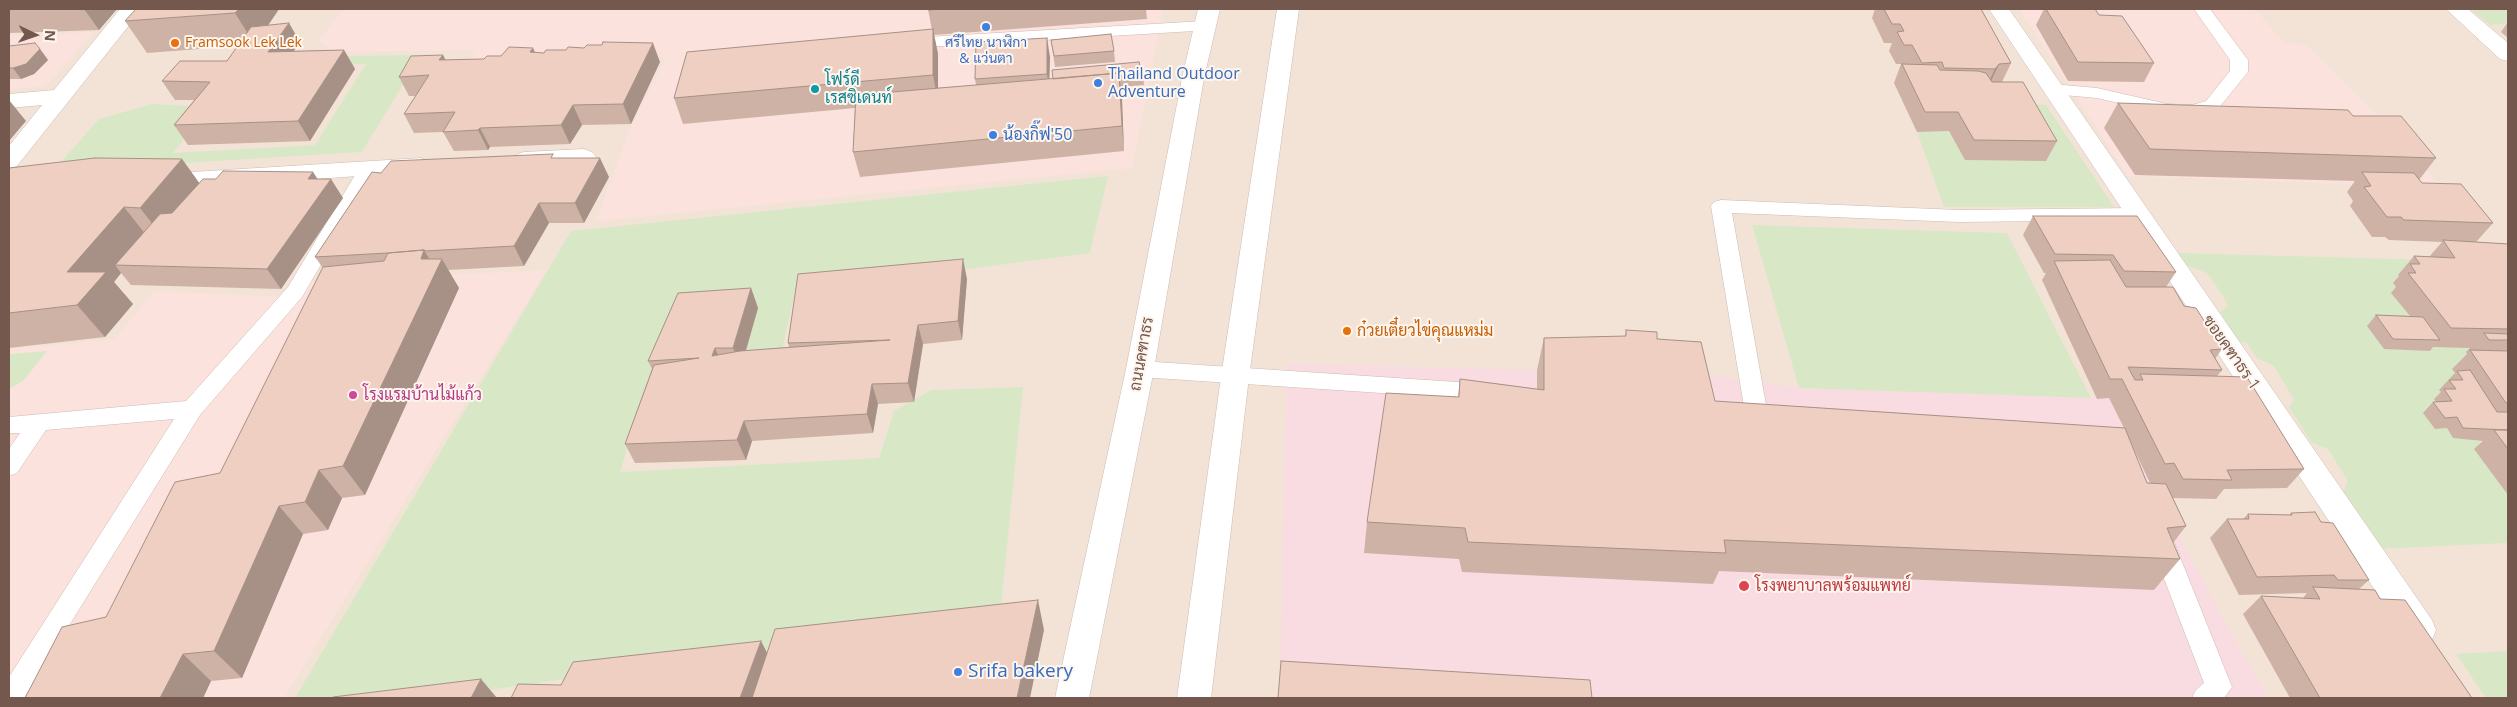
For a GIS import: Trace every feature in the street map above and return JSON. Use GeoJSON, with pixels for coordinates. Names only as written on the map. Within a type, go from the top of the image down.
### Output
{"type":"FeatureCollection","features":[{"type":"Feature","properties":{"kind":"street"},"geometry":{"type":"LineString","coordinates":[[9,161],[59,96],[131,9]]}},
{"type":"Feature","properties":{"kind":"street"},"geometry":{"type":"LineString","coordinates":[[1194,698],[1235,378],[1288,9]]}},
{"type":"Feature","properties":{"kind":"street","name":"ซอยคฑาธร 1"},"geometry":{"type":"LineString","coordinates":[[1999,9],[2433,651]]}},
{"type":"Feature","properties":{"kind":"street"},"geometry":{"type":"LineString","coordinates":[[2456,9],[2508,54]]}},
{"type":"Feature","properties":{"kind":"street","name":"ถนนคฑาธร"},"geometry":{"type":"LineString","coordinates":[[1072,698],[1140,370],[1184,126],[1207,17]]}},
{"type":"Feature","properties":{"kind":"street"},"geometry":{"type":"LineString","coordinates":[[9,101],[59,96]]}},
{"type":"Feature","properties":{"kind":"street"},"geometry":{"type":"LineString","coordinates":[[506,161],[584,157]]}},
{"type":"Feature","properties":{"kind":"street"},"geometry":{"type":"LineString","coordinates":[[138,183],[447,165]]}},
{"type":"Feature","properties":{"kind":"lane"},"geometry":{"type":"LineString","coordinates":[[2052,89],[2097,93],[2167,109],[2192,110],[2212,105],[2239,72],[2239,60],[2202,9]]}},
{"type":"Feature","properties":{"kind":"lane"},"geometry":{"type":"LineString","coordinates":[[926,42],[1207,17]]}},
{"type":"Feature","properties":{"kind":"lane"},"geometry":{"type":"LineString","coordinates":[[10,698],[192,409],[295,292],[368,169]]}},
{"type":"Feature","properties":{"kind":"lane"},"geometry":{"type":"LineString","coordinates":[[1796,415],[1747,412],[1721,206],[1959,216],[2136,214]]}},
{"type":"Feature","properties":{"kind":"lane"},"geometry":{"type":"LineString","coordinates":[[1140,370],[1235,378],[1508,393]]}},
{"type":"Feature","properties":{"kind":"lane"},"geometry":{"type":"LineString","coordinates":[[10,425],[192,409]]}},
{"type":"Feature","properties":{"kind":"lane"},"geometry":{"type":"LineString","coordinates":[[9,467],[39,423]]}},
{"type":"Feature","properties":{"kind":"lane"},"geometry":{"type":"LineString","coordinates":[[2155,526],[2220,687],[2205,698]]}},
{"type":"Feature","properties":{"kind":"shaded area"},"geometry":{"type":"Polygon","coordinates":[[[9,9],[2508,9],[2508,698],[9,698],[9,9]]]}},
{"type":"Feature","properties":{"kind":"shaded area"},"geometry":{"type":"Polygon","coordinates":[[[343,9],[1163,9],[1132,168],[596,221],[629,131],[666,57],[468,64],[474,50],[336,52],[318,41],[343,9]]]}},
{"type":"Feature","properties":{"kind":"shaded area"},"geometry":{"type":"Polygon","coordinates":[[[2019,9],[2255,9],[2284,42],[2306,45],[2404,142],[2440,187],[2128,176],[2019,9]]]}},
{"type":"Feature","properties":{"kind":"shaded area"},"geometry":{"type":"Polygon","coordinates":[[[94,32],[45,86],[9,90],[9,36],[94,32]]]}},
{"type":"Feature","properties":{"kind":"shaded area"},"geometry":{"type":"Polygon","coordinates":[[[547,270],[284,698],[9,698],[9,349],[115,339],[154,291],[281,297],[293,283],[547,270]]]}},
{"type":"Feature","properties":{"kind":"shaded area","name":"โรงพยาบาลพร้อมแพทย์"},"geometry":{"type":"Polygon","coordinates":[[[1617,363],[1799,388],[2109,398],[2150,483],[2267,698],[1413,698],[1280,690],[1287,364],[1537,370],[1617,363]]]}},
{"type":"Feature","properties":{"kind":"green space"},"geometry":{"type":"Polygon","coordinates":[[[2471,9],[2508,9],[2508,24],[2490,25],[2471,9]]]}},
{"type":"Feature","properties":{"kind":"green space"},"geometry":{"type":"Polygon","coordinates":[[[421,55],[362,152],[53,171],[99,119],[152,104],[210,107],[173,153],[315,145],[366,64],[327,64],[334,56],[421,55]]]}},
{"type":"Feature","properties":{"kind":"green space"},"geometry":{"type":"Polygon","coordinates":[[[2014,102],[2046,105],[2114,207],[1944,207],[1917,132],[1949,131],[2014,102]]]}},
{"type":"Feature","properties":{"kind":"green space"},"geometry":{"type":"Polygon","coordinates":[[[1108,176],[1090,253],[795,292],[780,359],[711,349],[648,379],[620,472],[879,458],[894,411],[931,390],[1023,387],[1000,616],[434,698],[295,698],[571,231],[1108,176]]]}},
{"type":"Feature","properties":{"kind":"green space"},"geometry":{"type":"Polygon","coordinates":[[[1752,225],[2007,233],[2091,398],[1799,388],[1752,225]]]}},
{"type":"Feature","properties":{"kind":"green space"},"geometry":{"type":"Polygon","coordinates":[[[2178,253],[2508,262],[2508,543],[2377,549],[2343,492],[2348,481],[2328,449],[2312,443],[2289,407],[2294,400],[2274,366],[2257,358],[2246,342],[2237,342],[2220,312],[2228,305],[2217,287],[2207,273],[2188,266],[2178,253]]]}},
{"type":"Feature","properties":{"kind":"green space"},"geometry":{"type":"Polygon","coordinates":[[[47,351],[23,381],[9,389],[9,354],[47,351]]]}},
{"type":"Feature","properties":{"kind":"green space"},"geometry":{"type":"Polygon","coordinates":[[[2508,651],[2508,698],[2486,698],[2456,654],[2508,651]]]}},
{"type":"Feature","properties":{"kind":"building"},"geometry":{"type":"Polygon","coordinates":[[[136,9],[239,9],[235,13],[125,21],[136,9]]]}},
{"type":"Feature","properties":{"kind":"building"},"geometry":{"type":"Polygon","coordinates":[[[1884,9],[1981,9],[2011,63],[1999,64],[1995,69],[1944,68],[1942,62],[1922,63],[1912,45],[1904,45],[1897,32],[1904,31],[1900,24],[1892,24],[1884,9]]]}},
{"type":"Feature","properties":{"kind":"building"},"geometry":{"type":"Polygon","coordinates":[[[2046,9],[2095,9],[2099,15],[2122,16],[2154,63],[2078,62],[2046,9]]]}},
{"type":"Feature","properties":{"kind":"building"},"geometry":{"type":"Polygon","coordinates":[[[289,23],[268,52],[344,50],[298,121],[174,125],[210,82],[162,81],[180,61],[227,61],[251,27],[289,23]]]}},
{"type":"Feature","properties":{"kind":"building"},"geometry":{"type":"Polygon","coordinates":[[[933,29],[933,75],[674,98],[687,52],[933,29]]]}},
{"type":"Feature","properties":{"kind":"building"},"geometry":{"type":"Polygon","coordinates":[[[1111,34],[1114,51],[1054,56],[1051,40],[1111,34]]]}},
{"type":"Feature","properties":{"kind":"building"},"geometry":{"type":"Polygon","coordinates":[[[1047,38],[1047,74],[975,79],[976,42],[1047,38]]]}},
{"type":"Feature","properties":{"kind":"building"},"geometry":{"type":"Polygon","coordinates":[[[603,42],[653,43],[623,104],[573,105],[561,125],[480,128],[478,130],[443,132],[455,112],[404,114],[429,75],[399,77],[411,56],[443,55],[439,60],[484,59],[487,56],[501,56],[509,47],[533,48],[530,52],[544,53],[546,50],[566,50],[568,47],[584,48],[587,45],[602,45],[603,42]]]}},
{"type":"Feature","properties":{"kind":"building"},"geometry":{"type":"Polygon","coordinates":[[[35,43],[40,49],[26,64],[9,68],[9,46],[35,43]]]}},
{"type":"Feature","properties":{"kind":"building"},"geometry":{"type":"Polygon","coordinates":[[[1139,62],[1143,75],[1119,76],[1119,73],[1053,79],[1052,70],[1139,62]]]}},
{"type":"Feature","properties":{"kind":"building"},"geometry":{"type":"Polygon","coordinates":[[[1902,64],[1937,65],[1940,70],[1978,71],[1986,73],[1992,82],[2023,82],[2057,141],[1974,140],[1958,112],[1925,112],[1902,64]]]}},
{"type":"Feature","properties":{"kind":"building"},"geometry":{"type":"Polygon","coordinates":[[[1119,73],[1122,126],[853,152],[856,95],[1119,73]]]}},
{"type":"Feature","properties":{"kind":"building"},"geometry":{"type":"Polygon","coordinates":[[[2118,103],[2348,110],[2353,116],[2401,116],[2436,158],[2150,149],[2118,103]]]}},
{"type":"Feature","properties":{"kind":"building"},"geometry":{"type":"Polygon","coordinates":[[[553,154],[551,158],[600,158],[575,203],[539,203],[514,246],[315,257],[372,172],[381,173],[391,161],[553,154]]]}},
{"type":"Feature","properties":{"kind":"building"},"geometry":{"type":"Polygon","coordinates":[[[95,158],[182,159],[140,208],[124,207],[67,272],[106,272],[77,305],[9,313],[9,168],[95,158]]]}},
{"type":"Feature","properties":{"kind":"building"},"geometry":{"type":"Polygon","coordinates":[[[223,171],[313,172],[308,179],[331,179],[267,269],[115,265],[160,214],[172,213],[203,179],[216,179],[223,171]]]}},
{"type":"Feature","properties":{"kind":"building"},"geometry":{"type":"Polygon","coordinates":[[[2362,172],[2414,173],[2422,183],[2461,184],[2493,223],[2404,220],[2401,217],[2387,217],[2364,187],[2371,186],[2362,172]]]}},
{"type":"Feature","properties":{"kind":"building"},"geometry":{"type":"Polygon","coordinates":[[[2033,216],[2137,216],[2176,272],[2124,271],[2113,255],[2055,254],[2033,216]]]}},
{"type":"Feature","properties":{"kind":"building"},"geometry":{"type":"Polygon","coordinates":[[[2443,240],[2508,244],[2508,329],[2451,328],[2408,273],[2416,273],[2410,264],[2420,264],[2414,256],[2455,258],[2443,240]]]}},
{"type":"Feature","properties":{"kind":"building"},"geometry":{"type":"Polygon","coordinates":[[[424,250],[421,259],[442,259],[343,466],[319,470],[305,502],[279,506],[214,651],[183,654],[160,698],[25,698],[62,627],[106,617],[175,482],[220,473],[323,267],[384,261],[388,253],[424,250]]]}},
{"type":"Feature","properties":{"kind":"building"},"geometry":{"type":"Polygon","coordinates":[[[963,259],[958,321],[918,325],[908,383],[872,384],[867,414],[744,421],[737,440],[625,444],[654,365],[699,358],[648,361],[678,293],[751,288],[733,348],[715,348],[712,356],[740,351],[890,340],[788,343],[798,274],[963,259]]]}},
{"type":"Feature","properties":{"kind":"building"},"geometry":{"type":"Polygon","coordinates":[[[2110,260],[2126,287],[2173,287],[2184,306],[2196,308],[2222,349],[2210,350],[2222,370],[2128,367],[2135,380],[2143,380],[2140,374],[2247,377],[2304,469],[2227,470],[2232,480],[2183,479],[2174,463],[2165,464],[2122,379],[2110,379],[2054,261],[2110,260]]]}},
{"type":"Feature","properties":{"kind":"building"},"geometry":{"type":"Polygon","coordinates":[[[2376,315],[2423,317],[2440,340],[2393,339],[2376,315]]]}},
{"type":"Feature","properties":{"kind":"building","name":"โรงพยาบาลพร้อมแพทย์"},"geometry":{"type":"Polygon","coordinates":[[[1626,330],[1657,332],[1657,339],[1701,342],[1715,401],[2125,428],[2147,483],[2166,484],[2186,526],[2167,528],[2180,559],[1724,540],[1726,553],[1468,542],[1465,528],[1367,522],[1386,393],[1459,397],[1460,379],[1544,390],[1544,338],[1626,336],[1626,330]]]}},
{"type":"Feature","properties":{"kind":"building"},"geometry":{"type":"Polygon","coordinates":[[[2484,333],[2508,334],[2508,340],[2489,340],[2484,333]]]}},
{"type":"Feature","properties":{"kind":"building"},"geometry":{"type":"Polygon","coordinates":[[[2470,350],[2508,351],[2508,403],[2506,403],[2470,350]]]}},
{"type":"Feature","properties":{"kind":"building"},"geometry":{"type":"Polygon","coordinates":[[[2470,370],[2497,412],[2508,413],[2508,430],[2463,428],[2457,417],[2445,418],[2433,402],[2452,401],[2444,389],[2456,389],[2449,380],[2463,380],[2457,371],[2470,370]]]}},
{"type":"Feature","properties":{"kind":"building"},"geometry":{"type":"Polygon","coordinates":[[[2494,430],[2508,430],[2508,449],[2494,430]]]}},
{"type":"Feature","properties":{"kind":"building"},"geometry":{"type":"Polygon","coordinates":[[[2315,512],[2321,522],[2333,523],[2369,580],[2338,580],[2334,575],[2257,577],[2227,519],[2249,519],[2248,514],[2292,515],[2291,513],[2315,512]]]}},
{"type":"Feature","properties":{"kind":"building"},"geometry":{"type":"Polygon","coordinates":[[[2313,587],[2375,590],[2380,599],[2405,600],[2472,698],[2320,698],[2261,596],[2320,599],[2313,587]]]}},
{"type":"Feature","properties":{"kind":"building"},"geometry":{"type":"Polygon","coordinates":[[[1038,600],[1017,698],[752,698],[775,629],[1038,600]]]}},
{"type":"Feature","properties":{"kind":"building"},"geometry":{"type":"Polygon","coordinates":[[[761,641],[740,698],[511,698],[518,684],[561,685],[573,662],[761,641]]]}},
{"type":"Feature","properties":{"kind":"building"},"geometry":{"type":"Polygon","coordinates":[[[1281,661],[1590,680],[1592,698],[1278,698],[1281,661]]]}},
{"type":"Feature","properties":{"kind":"building"},"geometry":{"type":"Polygon","coordinates":[[[481,679],[471,698],[332,698],[333,697],[481,679]]]}},
{"type":"Feature","properties":{"kind":"place","name":"ศรีไทย นาฬิกา & แว่นตา"},"geometry":{"type":"Point","coordinates":[986,27]}},
{"type":"Feature","properties":{"kind":"place","name":"Framsook Lek Lek"},"geometry":{"type":"Point","coordinates":[175,43]}},
{"type":"Feature","properties":{"kind":"place","name":"Thailand Outdoor Adventure"},"geometry":{"type":"Point","coordinates":[1098,83]}},
{"type":"Feature","properties":{"kind":"place","name":"โฟร์ดี เรสซิเดนท์"},"geometry":{"type":"Point","coordinates":[815,89]}},
{"type":"Feature","properties":{"kind":"place","name":"น้องกิ๊ฟ'50"},"geometry":{"type":"Point","coordinates":[993,135]}},
{"type":"Feature","properties":{"kind":"place","name":"ก๋วยเตี๋ยวไข่คุณแหม่ม"},"geometry":{"type":"Point","coordinates":[1347,331]}},
{"type":"Feature","properties":{"kind":"place","name":"โรงแรมบ้านไม้แก้ว"},"geometry":{"type":"Point","coordinates":[353,395]}},
{"type":"Feature","properties":{"kind":"place","name":"โรงพยาบาลพร้อมแพทย์"},"geometry":{"type":"Point","coordinates":[1744,586]}},
{"type":"Feature","properties":{"kind":"place","name":"Srifa bakery"},"geometry":{"type":"Point","coordinates":[958,672]}}]}
